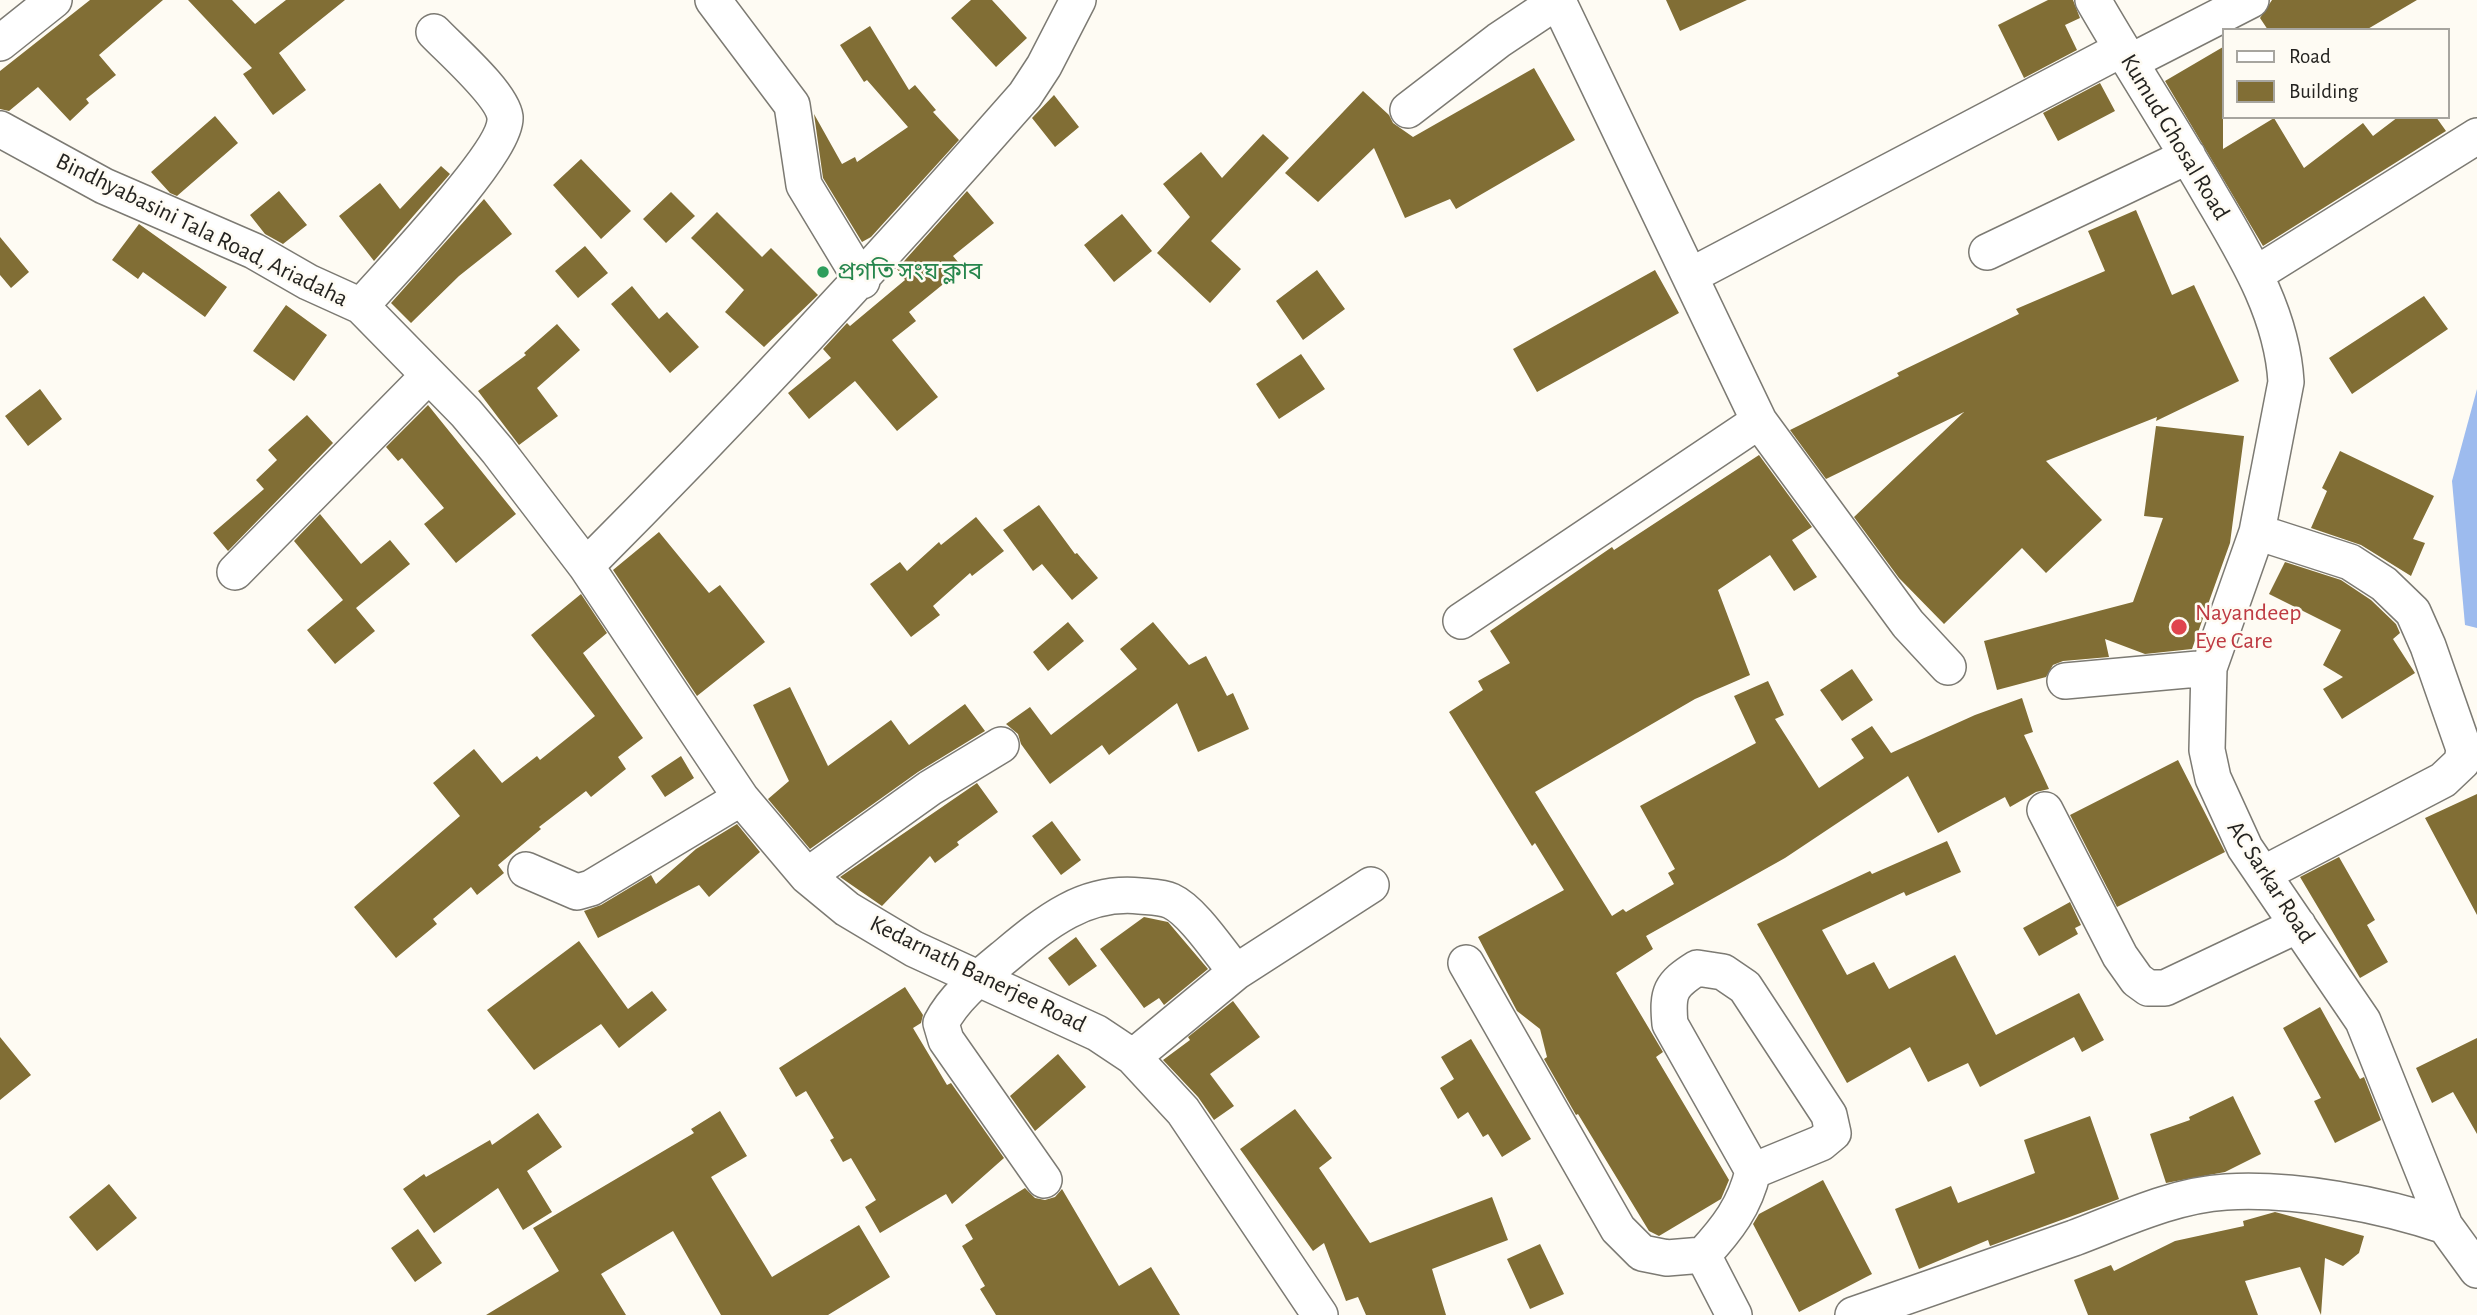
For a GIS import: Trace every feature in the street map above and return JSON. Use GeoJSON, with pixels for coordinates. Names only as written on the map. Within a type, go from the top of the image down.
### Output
{"type":"FeatureCollection","features":[{"type":"Feature","properties":{"kind":"street"},"geometry":{"type":"LineString","coordinates":[[0,43],[54,0]]}},
{"type":"Feature","properties":{"kind":"street"},"geometry":{"type":"LineString","coordinates":[[713,0],[792,105],[804,185],[862,281]]}},
{"type":"Feature","properties":{"kind":"street"},"geometry":{"type":"LineString","coordinates":[[586,565],[707,445],[862,281],[1025,95],[1044,66],[1078,0]]}},
{"type":"Feature","properties":{"kind":"street"},"geometry":{"type":"LineString","coordinates":[[1408,110],[1499,40],[1559,0],[1759,421],[1908,624],[1948,667]]}},
{"type":"Feature","properties":{"kind":"street","name":"Kumud Ghosal Road"},"geometry":{"type":"LineString","coordinates":[[2092,0],[2188,156],[2256,274]]}},
{"type":"Feature","properties":{"kind":"street"},"geometry":{"type":"LineString","coordinates":[[1690,276],[2126,55],[2251,0]]}},
{"type":"Feature","properties":{"kind":"street"},"geometry":{"type":"LineString","coordinates":[[360,306],[473,178],[502,132],[505,117],[499,102],[434,32]]}},
{"type":"Feature","properties":{"kind":"street","name":"Bindhyabasini Tala Road, Ariadaha"},"geometry":{"type":"LineString","coordinates":[[0,129],[104,186],[254,251],[308,282],[360,306],[467,413],[586,565]]}},
{"type":"Feature","properties":{"kind":"street"},"geometry":{"type":"LineString","coordinates":[[2256,274],[2477,136]]}},
{"type":"Feature","properties":{"kind":"street"},"geometry":{"type":"LineString","coordinates":[[1987,252],[2188,156]]}},
{"type":"Feature","properties":{"kind":"street","name":"AC Sarkar Road"},"geometry":{"type":"LineString","coordinates":[[2256,274],[2285,358],[2286,382],[2257,532],[2209,668],[2207,750],[2213,778],[2224,807],[2263,874],[2363,1021],[2445,1226],[2476,1266]]}},
{"type":"Feature","properties":{"kind":"street"},"geometry":{"type":"LineString","coordinates":[[235,572],[428,376]]}},
{"type":"Feature","properties":{"kind":"street"},"geometry":{"type":"LineString","coordinates":[[1461,621],[1759,421]]}},
{"type":"Feature","properties":{"kind":"street"},"geometry":{"type":"LineString","coordinates":[[2257,532],[2350,562],[2384,584],[2413,612],[2428,646],[2464,749],[2462,762],[2443,780],[2263,874]]}},
{"type":"Feature","properties":{"kind":"street","name":"Kedarnath Banerjee Road"},"geometry":{"type":"LineString","coordinates":[[586,565],[741,798],[807,876],[847,909],[914,949],[1097,1033],[1133,1057],[1183,1111],[1320,1315]]}},
{"type":"Feature","properties":{"kind":"street"},"geometry":{"type":"LineString","coordinates":[[2065,681],[2209,668]]}},
{"type":"Feature","properties":{"kind":"street"},"geometry":{"type":"LineString","coordinates":[[807,876],[930,788],[1000,745]]}},
{"type":"Feature","properties":{"kind":"street"},"geometry":{"type":"LineString","coordinates":[[526,870],[577,892],[591,888],[741,798]]}},
{"type":"Feature","properties":{"kind":"street"},"geometry":{"type":"LineString","coordinates":[[2045,810],[2120,956],[2137,980],[2148,988],[2165,988],[2298,926]]}},
{"type":"Feature","properties":{"kind":"street"},"geometry":{"type":"LineString","coordinates":[[1133,1057],[1236,972],[1371,885]]}},
{"type":"Feature","properties":{"kind":"street"},"geometry":{"type":"LineString","coordinates":[[1044,1180],[946,1040],[941,1023],[949,1006],[1046,921],[1073,906],[1101,897],[1133,895],[1174,902],[1236,972]]}},
{"type":"Feature","properties":{"kind":"street"},"geometry":{"type":"LineString","coordinates":[[1466,964],[1618,1229],[1642,1253],[1667,1258],[1703,1255],[1726,1230],[1747,1196],[1753,1171],[1670,1024],[1668,1000],[1676,982],[1697,968],[1723,972],[1745,987],[1829,1115],[1833,1133],[1821,1143],[1753,1171]]}},
{"type":"Feature","properties":{"kind":"street"},"geometry":{"type":"LineString","coordinates":[[1853,1315],[2151,1210],[2204,1195],[2258,1193],[2337,1200],[2398,1210],[2445,1226]]}},
{"type":"Feature","properties":{"kind":"street"},"geometry":{"type":"LineString","coordinates":[[1703,1255],[1734,1315]]}},
{"type":"Feature","properties":{"kind":"water"},"geometry":{"type":"Polygon","coordinates":[[[2477,389],[2477,628],[2465,625],[2452,481],[2477,389]]]}},
{"type":"Feature","properties":{"kind":"building"},"geometry":{"type":"Polygon","coordinates":[[[90,0],[163,0],[99,55],[116,75],[86,99],[89,103],[70,121],[38,87],[9,111],[0,109],[0,71],[90,0]]]}},
{"type":"Feature","properties":{"kind":"building"},"geometry":{"type":"Polygon","coordinates":[[[188,0],[232,0],[255,24],[286,0],[345,0],[279,53],[306,90],[273,115],[243,74],[252,68],[188,0]]]}},
{"type":"Feature","properties":{"kind":"building"},"geometry":{"type":"Polygon","coordinates":[[[971,0],[992,0],[1027,38],[996,67],[951,18],[971,0]]]}},
{"type":"Feature","properties":{"kind":"building"},"geometry":{"type":"Polygon","coordinates":[[[1666,0],[1747,0],[1680,31],[1666,0]]]}},
{"type":"Feature","properties":{"kind":"building"},"geometry":{"type":"Polygon","coordinates":[[[2048,0],[2073,0],[2080,18],[2065,25],[2077,50],[2024,78],[1998,25],[2048,0]]]}},
{"type":"Feature","properties":{"kind":"building"},"geometry":{"type":"Polygon","coordinates":[[[2272,0],[2417,0],[2369,28],[2267,28],[2260,18],[2272,0]]]}},
{"type":"Feature","properties":{"kind":"building"},"geometry":{"type":"Polygon","coordinates":[[[870,26],[909,90],[915,85],[936,110],[933,112],[959,140],[871,237],[862,242],[823,178],[814,114],[842,164],[855,157],[857,162],[908,127],[867,80],[864,82],[840,45],[870,26]]]}},
{"type":"Feature","properties":{"kind":"building"},"geometry":{"type":"Polygon","coordinates":[[[2222,48],[2223,149],[2275,119],[2304,168],[2363,123],[2373,136],[2395,119],[2437,119],[2446,131],[2263,246],[2165,81],[2222,48]]]}},
{"type":"Feature","properties":{"kind":"building"},"geometry":{"type":"Polygon","coordinates":[[[1534,68],[1575,140],[1456,209],[1450,199],[1405,218],[1374,148],[1318,202],[1285,173],[1363,91],[1389,115],[1393,123],[1413,137],[1534,68]]]}},
{"type":"Feature","properties":{"kind":"building"},"geometry":{"type":"Polygon","coordinates":[[[2100,83],[2115,111],[2058,141],[2043,113],[2100,83]]]}},
{"type":"Feature","properties":{"kind":"building"},"geometry":{"type":"Polygon","coordinates":[[[1054,95],[1079,127],[1055,147],[1032,118],[1054,95]]]}},
{"type":"Feature","properties":{"kind":"building"},"geometry":{"type":"Polygon","coordinates":[[[215,116],[238,143],[177,196],[170,193],[151,172],[215,116]]]}},
{"type":"Feature","properties":{"kind":"building"},"geometry":{"type":"Polygon","coordinates":[[[1263,134],[1289,158],[1211,241],[1241,269],[1210,303],[1157,253],[1190,217],[1163,184],[1201,152],[1222,178],[1263,134]]]}},
{"type":"Feature","properties":{"kind":"building"},"geometry":{"type":"Polygon","coordinates":[[[581,159],[631,211],[601,239],[553,185],[581,159]]]}},
{"type":"Feature","properties":{"kind":"building"},"geometry":{"type":"Polygon","coordinates":[[[441,166],[450,174],[374,261],[339,216],[380,183],[400,209],[441,166]]]}},
{"type":"Feature","properties":{"kind":"building"},"geometry":{"type":"Polygon","coordinates":[[[279,191],[307,225],[283,244],[265,234],[250,215],[279,191]]]}},
{"type":"Feature","properties":{"kind":"building"},"geometry":{"type":"Polygon","coordinates":[[[967,191],[994,223],[953,256],[963,268],[909,312],[916,321],[892,340],[938,397],[897,431],[855,381],[809,419],[788,393],[831,358],[823,349],[847,323],[850,326],[905,280],[897,269],[967,191]]]}},
{"type":"Feature","properties":{"kind":"building"},"geometry":{"type":"Polygon","coordinates":[[[671,192],[695,216],[666,243],[643,219],[671,192]]]}},
{"type":"Feature","properties":{"kind":"building"},"geometry":{"type":"Polygon","coordinates":[[[484,199],[512,234],[459,276],[411,323],[391,303],[484,199]]]}},
{"type":"Feature","properties":{"kind":"building"},"geometry":{"type":"Polygon","coordinates":[[[2136,210],[2172,295],[2194,285],[2239,381],[2156,421],[2157,417],[2046,461],[2102,520],[2046,573],[2022,548],[1944,624],[1899,578],[1854,517],[1964,412],[1826,479],[1790,430],[1899,376],[1897,373],[2019,314],[2016,309],[2105,271],[2088,231],[2136,210]]]}},
{"type":"Feature","properties":{"kind":"building"},"geometry":{"type":"Polygon","coordinates":[[[717,212],[762,257],[771,248],[818,295],[764,347],[725,312],[744,290],[691,238],[717,212]]]}},
{"type":"Feature","properties":{"kind":"building"},"geometry":{"type":"Polygon","coordinates":[[[1122,214],[1152,251],[1114,282],[1084,245],[1122,214]]]}},
{"type":"Feature","properties":{"kind":"building"},"geometry":{"type":"Polygon","coordinates":[[[139,224],[227,287],[205,317],[143,272],[138,279],[112,260],[139,224]]]}},
{"type":"Feature","properties":{"kind":"building"},"geometry":{"type":"Polygon","coordinates":[[[0,237],[29,272],[11,288],[0,275],[0,237]]]}},
{"type":"Feature","properties":{"kind":"building"},"geometry":{"type":"Polygon","coordinates":[[[585,246],[608,273],[578,298],[555,271],[585,246]]]}},
{"type":"Feature","properties":{"kind":"building"},"geometry":{"type":"Polygon","coordinates":[[[1317,270],[1345,309],[1303,340],[1276,301],[1317,270]]]}},
{"type":"Feature","properties":{"kind":"building"},"geometry":{"type":"Polygon","coordinates":[[[1655,270],[1679,313],[1537,392],[1513,349],[1655,270]]]}},
{"type":"Feature","properties":{"kind":"building"},"geometry":{"type":"Polygon","coordinates":[[[632,286],[659,319],[667,312],[699,347],[670,373],[611,304],[632,286]]]}},
{"type":"Feature","properties":{"kind":"building"},"geometry":{"type":"Polygon","coordinates":[[[2424,296],[2448,329],[2352,394],[2329,358],[2424,296]]]}},
{"type":"Feature","properties":{"kind":"building"},"geometry":{"type":"Polygon","coordinates":[[[286,305],[327,335],[294,381],[253,351],[286,305]]]}},
{"type":"Feature","properties":{"kind":"building"},"geometry":{"type":"Polygon","coordinates":[[[557,324],[580,350],[537,388],[558,416],[519,445],[478,391],[526,355],[524,353],[557,324]]]}},
{"type":"Feature","properties":{"kind":"building"},"geometry":{"type":"Polygon","coordinates":[[[1301,354],[1325,389],[1279,419],[1256,384],[1301,354]]]}},
{"type":"Feature","properties":{"kind":"building"},"geometry":{"type":"Polygon","coordinates":[[[40,389],[62,419],[28,446],[5,416],[40,389]]]}},
{"type":"Feature","properties":{"kind":"building"},"geometry":{"type":"Polygon","coordinates":[[[428,405],[516,514],[456,563],[424,524],[444,508],[402,458],[398,461],[386,447],[428,405]]]}},
{"type":"Feature","properties":{"kind":"building"},"geometry":{"type":"Polygon","coordinates":[[[307,415],[333,443],[228,551],[213,533],[264,489],[256,480],[277,460],[268,450],[307,415]]]}},
{"type":"Feature","properties":{"kind":"building"},"geometry":{"type":"Polygon","coordinates":[[[2156,426],[2244,436],[2230,543],[2192,649],[2145,654],[2105,639],[2109,657],[2063,661],[2053,665],[2046,677],[1997,690],[1984,641],[2133,602],[2163,518],[2144,516],[2156,426]]]}},
{"type":"Feature","properties":{"kind":"building"},"geometry":{"type":"Polygon","coordinates":[[[2340,451],[2434,496],[2413,539],[2425,543],[2411,576],[2361,545],[2311,528],[2327,491],[2322,488],[2340,451]]]}},
{"type":"Feature","properties":{"kind":"building"},"geometry":{"type":"Polygon","coordinates":[[[1759,455],[1812,527],[1792,540],[1817,577],[1794,591],[1770,555],[1718,590],[1750,675],[1695,699],[1535,792],[1612,916],[1623,909],[1626,912],[1674,884],[1668,873],[1675,869],[1640,806],[1756,743],[1734,696],[1768,681],[1784,715],[1775,719],[1819,788],[1864,758],[1851,739],[1872,726],[1891,753],[1975,715],[2022,698],[2033,732],[2024,735],[2049,789],[2036,792],[2010,807],[2005,797],[1938,833],[1908,776],[1785,858],[1646,936],[1653,949],[1616,973],[1663,1052],[1656,1057],[1729,1180],[1721,1199],[1659,1236],[1649,1231],[1578,1114],[1576,1115],[1544,1059],[1547,1057],[1540,1029],[1517,1011],[1478,937],[1564,890],[1535,843],[1532,846],[1449,712],[1483,690],[1478,681],[1510,663],[1490,631],[1612,547],[1614,550],[1759,455]]]}},
{"type":"Feature","properties":{"kind":"building"},"geometry":{"type":"Polygon","coordinates":[[[1039,505],[1075,554],[1077,553],[1098,578],[1072,600],[1042,564],[1033,571],[1003,530],[1039,505]]]}},
{"type":"Feature","properties":{"kind":"building"},"geometry":{"type":"Polygon","coordinates":[[[320,514],[361,564],[390,540],[410,564],[356,608],[375,631],[335,664],[307,630],[343,600],[294,541],[320,514]]]}},
{"type":"Feature","properties":{"kind":"building"},"geometry":{"type":"Polygon","coordinates":[[[976,517],[1004,551],[972,576],[970,573],[933,606],[940,615],[911,637],[870,584],[900,562],[907,571],[939,542],[941,545],[976,517]]]}},
{"type":"Feature","properties":{"kind":"building"},"geometry":{"type":"Polygon","coordinates":[[[659,532],[709,593],[720,585],[765,642],[697,696],[613,570],[659,532]]]}},
{"type":"Feature","properties":{"kind":"building"},"geometry":{"type":"Polygon","coordinates":[[[2285,562],[2341,580],[2371,600],[2396,624],[2400,633],[2393,639],[2415,673],[2342,719],[2323,689],[2343,677],[2323,665],[2341,630],[2269,594],[2285,562]]]}},
{"type":"Feature","properties":{"kind":"building"},"geometry":{"type":"Polygon","coordinates":[[[581,594],[607,633],[583,653],[643,738],[618,757],[626,769],[591,797],[586,791],[539,827],[541,829],[498,865],[504,873],[477,895],[471,887],[433,919],[437,924],[396,958],[354,907],[460,816],[433,783],[474,749],[502,783],[537,756],[540,760],[595,716],[531,635],[581,594]]]}},
{"type":"Feature","properties":{"kind":"building"},"geometry":{"type":"Polygon","coordinates":[[[1068,622],[1084,641],[1048,671],[1033,652],[1068,622]]]}},
{"type":"Feature","properties":{"kind":"building"},"geometry":{"type":"Polygon","coordinates":[[[1153,622],[1189,665],[1206,656],[1227,696],[1233,693],[1249,729],[1198,752],[1177,703],[1109,755],[1102,745],[1050,784],[1021,744],[1018,734],[1006,724],[1030,707],[1051,735],[1137,669],[1120,649],[1153,622]]]}},
{"type":"Feature","properties":{"kind":"building"},"geometry":{"type":"Polygon","coordinates":[[[1852,669],[1873,700],[1842,721],[1820,690],[1852,669]]]}},
{"type":"Feature","properties":{"kind":"building"},"geometry":{"type":"Polygon","coordinates":[[[790,687],[828,766],[891,720],[909,745],[965,704],[985,731],[918,772],[810,849],[768,799],[789,781],[753,705],[790,687]]]}},
{"type":"Feature","properties":{"kind":"building"},"geometry":{"type":"Polygon","coordinates":[[[681,756],[694,778],[665,797],[651,776],[681,756]]]}},
{"type":"Feature","properties":{"kind":"building"},"geometry":{"type":"Polygon","coordinates":[[[2178,760],[2225,852],[2117,907],[2070,815],[2178,760]]]}},
{"type":"Feature","properties":{"kind":"building"},"geometry":{"type":"Polygon","coordinates":[[[977,783],[998,812],[957,842],[959,845],[935,863],[930,856],[882,906],[840,877],[977,783]]]}},
{"type":"Feature","properties":{"kind":"building"},"geometry":{"type":"Polygon","coordinates":[[[2477,794],[2477,915],[2425,818],[2477,794]]]}},
{"type":"Feature","properties":{"kind":"building"},"geometry":{"type":"Polygon","coordinates":[[[1052,821],[1081,860],[1061,875],[1032,836],[1052,821]]]}},
{"type":"Feature","properties":{"kind":"building"},"geometry":{"type":"Polygon","coordinates":[[[737,824],[760,852],[709,897],[699,885],[598,938],[584,911],[601,905],[651,875],[656,884],[696,849],[737,824]]]}},
{"type":"Feature","properties":{"kind":"building"},"geometry":{"type":"Polygon","coordinates":[[[1947,841],[1961,872],[1906,896],[1904,892],[1822,930],[1847,975],[1874,962],[1889,989],[1955,955],[1996,1035],[2079,993],[2104,1040],[2082,1052],[2074,1037],[1980,1087],[1968,1063],[1928,1082],[1910,1047],[1847,1083],[1757,924],[1870,871],[1872,874],[1947,841]]]}},
{"type":"Feature","properties":{"kind":"building"},"geometry":{"type":"Polygon","coordinates":[[[2339,857],[2375,920],[2367,925],[2388,962],[2360,978],[2300,877],[2339,857]]]}},
{"type":"Feature","properties":{"kind":"building"},"geometry":{"type":"Polygon","coordinates":[[[2070,902],[2081,925],[2075,928],[2078,934],[2039,956],[2023,928],[2070,902]]]}},
{"type":"Feature","properties":{"kind":"building"},"geometry":{"type":"Polygon","coordinates":[[[1144,917],[1168,922],[1208,969],[1164,1005],[1159,998],[1144,1008],[1100,949],[1144,917]]]}},
{"type":"Feature","properties":{"kind":"building"},"geometry":{"type":"Polygon","coordinates":[[[1076,937],[1097,966],[1069,986],[1048,958],[1076,937]]]}},
{"type":"Feature","properties":{"kind":"building"},"geometry":{"type":"Polygon","coordinates":[[[579,941],[628,1009],[652,991],[667,1010],[619,1048],[601,1024],[534,1070],[487,1010],[579,941]]]}},
{"type":"Feature","properties":{"kind":"building"},"geometry":{"type":"Polygon","coordinates":[[[905,987],[923,1015],[921,1023],[913,1028],[947,1085],[951,1083],[1004,1158],[952,1204],[946,1194],[880,1233],[865,1207],[876,1200],[851,1158],[843,1162],[830,1140],[834,1138],[806,1091],[796,1097],[779,1068],[905,987]]]}},
{"type":"Feature","properties":{"kind":"building"},"geometry":{"type":"Polygon","coordinates":[[[1233,1001],[1260,1037],[1210,1074],[1234,1106],[1214,1120],[1198,1097],[1163,1060],[1190,1040],[1188,1037],[1233,1001]]]}},
{"type":"Feature","properties":{"kind":"building"},"geometry":{"type":"Polygon","coordinates":[[[2320,1007],[2360,1079],[2364,1077],[2381,1120],[2335,1143],[2314,1101],[2321,1098],[2283,1028],[2320,1007]]]}},
{"type":"Feature","properties":{"kind":"building"},"geometry":{"type":"Polygon","coordinates":[[[0,1037],[31,1075],[0,1100],[0,1037]]]}},
{"type":"Feature","properties":{"kind":"building"},"geometry":{"type":"Polygon","coordinates":[[[2477,1038],[2477,1134],[2453,1092],[2432,1103],[2416,1068],[2477,1038]]]}},
{"type":"Feature","properties":{"kind":"building"},"geometry":{"type":"Polygon","coordinates":[[[1471,1039],[1531,1139],[1502,1157],[1488,1134],[1483,1137],[1468,1112],[1458,1119],[1440,1088],[1454,1079],[1441,1057],[1471,1039]]]}},
{"type":"Feature","properties":{"kind":"building"},"geometry":{"type":"Polygon","coordinates":[[[1058,1054],[1086,1087],[1035,1131],[1010,1096],[1058,1054]]]}},
{"type":"Feature","properties":{"kind":"building"},"geometry":{"type":"Polygon","coordinates":[[[2233,1096],[2261,1154],[2225,1172],[2166,1183],[2150,1134],[2190,1120],[2189,1117],[2233,1096]]]}},
{"type":"Feature","properties":{"kind":"building"},"geometry":{"type":"Polygon","coordinates":[[[1295,1109],[1332,1158],[1319,1168],[1370,1243],[1492,1197],[1508,1240],[1432,1269],[1446,1315],[1366,1315],[1358,1297],[1346,1301],[1324,1243],[1313,1251],[1240,1149],[1295,1109]]]}},
{"type":"Feature","properties":{"kind":"building"},"geometry":{"type":"Polygon","coordinates":[[[720,1111],[747,1156],[711,1177],[772,1277],[859,1225],[890,1277],[828,1315],[721,1315],[673,1231],[601,1274],[626,1315],[486,1315],[559,1271],[533,1228],[694,1133],[691,1129],[720,1111]]]}},
{"type":"Feature","properties":{"kind":"building"},"geometry":{"type":"Polygon","coordinates":[[[538,1113],[562,1147],[527,1171],[552,1212],[523,1230],[498,1188],[434,1233],[403,1189],[424,1174],[426,1177],[490,1140],[492,1145],[538,1113]]]}},
{"type":"Feature","properties":{"kind":"building"},"geometry":{"type":"Polygon","coordinates":[[[2090,1116],[2119,1199],[1990,1246],[1988,1240],[1919,1269],[1895,1209],[1951,1186],[1958,1203],[2035,1173],[2024,1140],[2090,1116]]]}},
{"type":"Feature","properties":{"kind":"building"},"geometry":{"type":"Polygon","coordinates":[[[1823,1180],[1872,1274],[1799,1312],[1753,1224],[1759,1214],[1823,1180]]]}},
{"type":"Feature","properties":{"kind":"building"},"geometry":{"type":"Polygon","coordinates":[[[109,1184],[137,1218],[97,1251],[69,1217],[109,1184]]]}},
{"type":"Feature","properties":{"kind":"building"},"geometry":{"type":"Polygon","coordinates":[[[1025,1188],[1035,1198],[1045,1200],[1055,1197],[1062,1189],[1119,1286],[1151,1267],[1180,1315],[996,1315],[980,1289],[985,1286],[962,1246],[973,1239],[965,1225],[1025,1188]]]}},
{"type":"Feature","properties":{"kind":"building"},"geometry":{"type":"Polygon","coordinates":[[[2275,1212],[2364,1236],[2359,1253],[2343,1266],[2325,1258],[2321,1315],[2300,1267],[2245,1281],[2258,1315],[2088,1315],[2074,1280],[2111,1265],[2114,1271],[2175,1241],[2244,1226],[2243,1221],[2275,1212]]]}},
{"type":"Feature","properties":{"kind":"building"},"geometry":{"type":"Polygon","coordinates":[[[418,1229],[442,1263],[415,1282],[391,1248],[418,1229]]]}},
{"type":"Feature","properties":{"kind":"building"},"geometry":{"type":"Polygon","coordinates":[[[1540,1244],[1564,1294],[1530,1309],[1507,1259],[1540,1244]]]}},
{"type":"Feature","properties":{"kind":"place","name":"প্রগতি সংঘ ক্লাব"},"geometry":{"type":"Point","coordinates":[823,272]}},
{"type":"Feature","properties":{"kind":"place","name":"Nayandeep Eye Care"},"geometry":{"type":"Point","coordinates":[2179,627]}}]}
